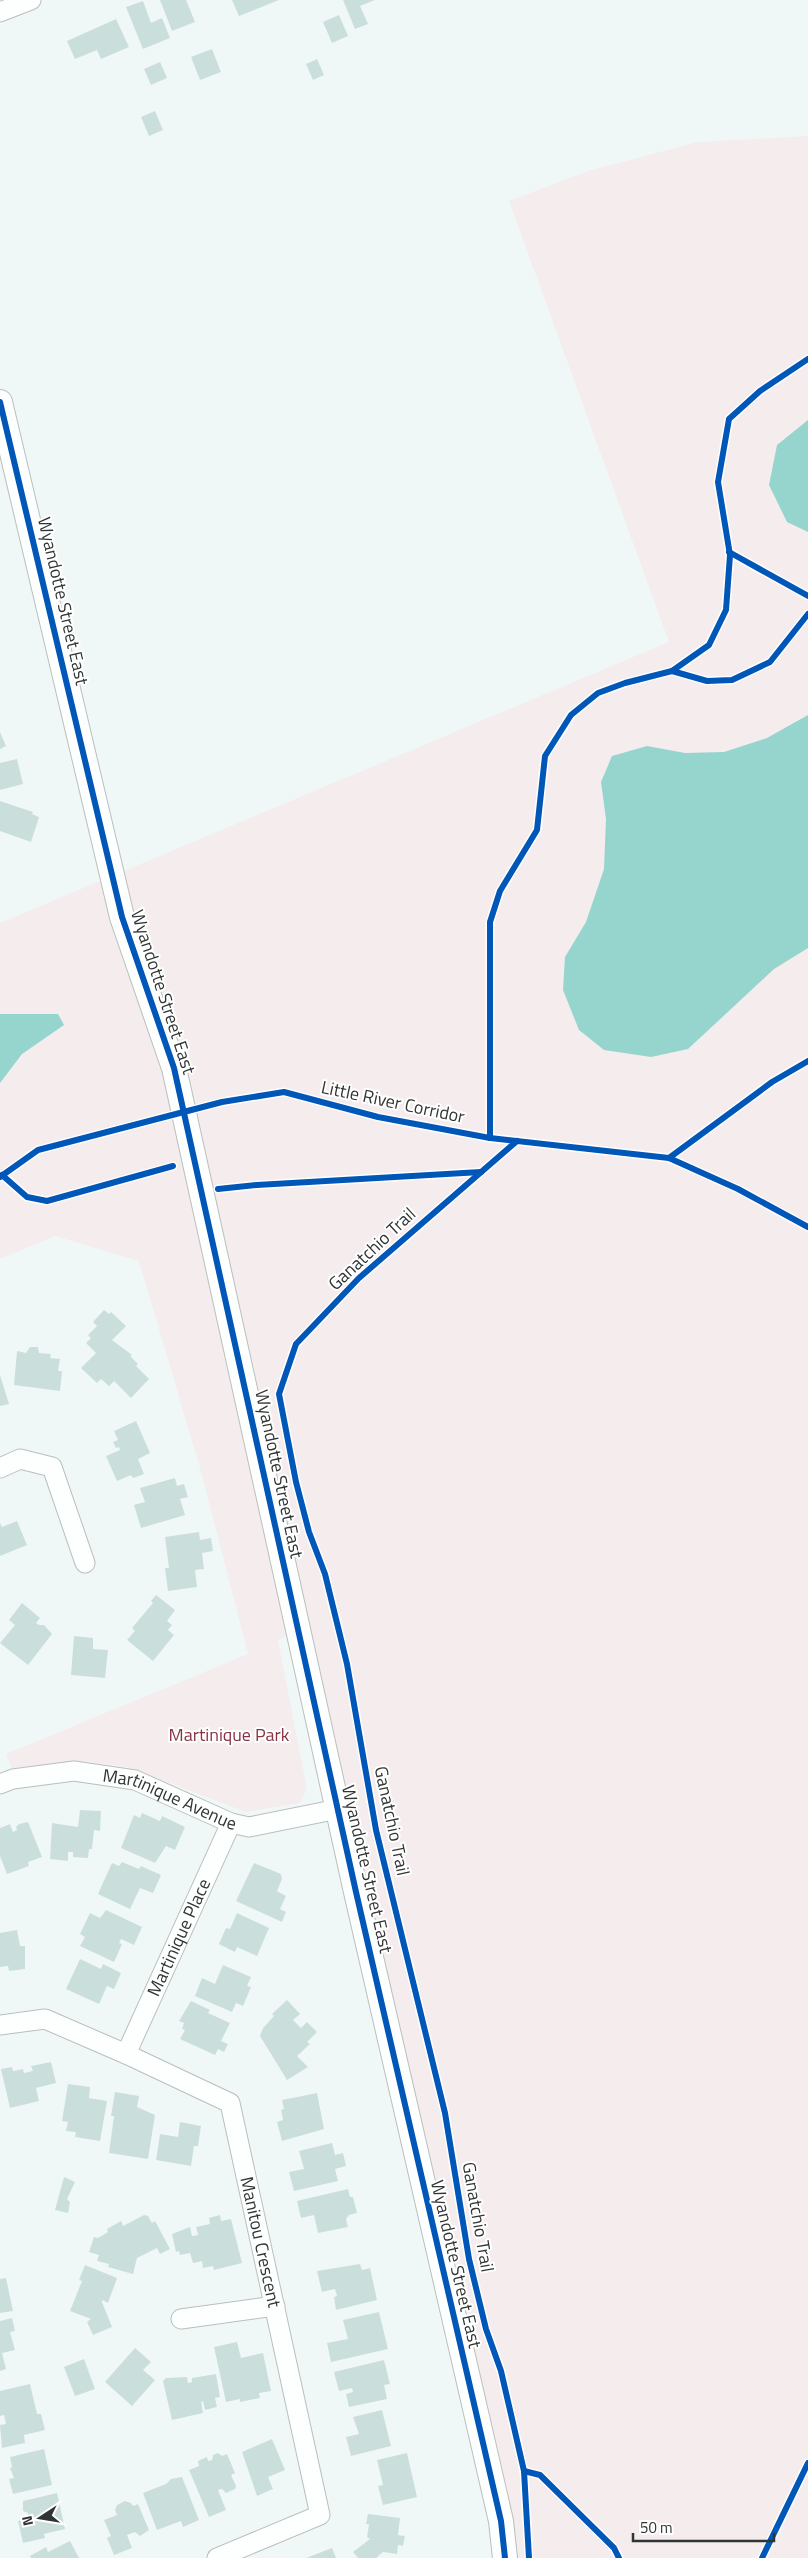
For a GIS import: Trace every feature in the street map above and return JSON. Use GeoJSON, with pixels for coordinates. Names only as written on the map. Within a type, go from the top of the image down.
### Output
{"type":"FeatureCollection","features":[{"type":"Feature","properties":{"kind":"street"},"geometry":{"type":"LineString","coordinates":[[0,12],[31,0]]}},
{"type":"Feature","properties":{"kind":"street","name":"Wyandotte Street East"},"geometry":{"type":"LineString","coordinates":[[0,402],[122,917],[174,1068],[338,1809],[501,2521],[505,2558]]}},
{"type":"Feature","properties":{"kind":"street"},"geometry":{"type":"LineString","coordinates":[[0,1468],[20,1459],[52,1467],[85,1563]]}},
{"type":"Feature","properties":{"kind":"street","name":"Martinique Avenue"},"geometry":{"type":"LineString","coordinates":[[0,1784],[13,1780],[74,1771],[135,1780],[231,1823],[249,1827],[338,1809]]}},
{"type":"Feature","properties":{"kind":"street","name":"Martinique Place"},"geometry":{"type":"LineString","coordinates":[[126,2054],[231,1823]]}},
{"type":"Feature","properties":{"kind":"street","name":"Manitou Crescent"},"geometry":{"type":"LineString","coordinates":[[0,2025],[45,2019],[126,2054],[230,2103],[320,2515],[218,2558]]}},
{"type":"Feature","properties":{"kind":"street"},"geometry":{"type":"LineString","coordinates":[[181,2319],[275,2306]]}},
{"type":"Feature","properties":{"kind":"green space","name":"Martinique Park"},"geometry":{"type":"Polygon","coordinates":[[[808,136],[808,2558],[505,2558],[298,1630],[278,1640],[307,1789],[300,1803],[246,1812],[127,1767],[84,1761],[12,1768],[6,1754],[248,1654],[202,1475],[139,1261],[55,1236],[0,1259],[0,923],[669,642],[509,201],[588,171],[698,142],[808,136]]]}},
{"type":"Feature","properties":{"kind":"water"},"geometry":{"type":"Polygon","coordinates":[[[808,420],[808,532],[787,522],[769,485],[777,445],[808,420]]]}},
{"type":"Feature","properties":{"kind":"water"},"geometry":{"type":"Polygon","coordinates":[[[808,715],[808,948],[774,969],[688,1049],[651,1057],[604,1050],[579,1030],[563,990],[565,957],[586,922],[604,869],[606,819],[601,782],[612,756],[647,746],[685,753],[724,752],[767,738],[808,715]]]}},
{"type":"Feature","properties":{"kind":"water"},"geometry":{"type":"Polygon","coordinates":[[[0,1014],[58,1014],[64,1025],[22,1054],[0,1083],[0,1014]]]}},
{"type":"Feature","properties":{"kind":"building"},"geometry":{"type":"Polygon","coordinates":[[[160,0],[186,0],[195,22],[172,31],[160,0]]]}},
{"type":"Feature","properties":{"kind":"building"},"geometry":{"type":"Polygon","coordinates":[[[232,0],[279,0],[239,16],[232,0]]]}},
{"type":"Feature","properties":{"kind":"building"},"geometry":{"type":"Polygon","coordinates":[[[343,0],[375,0],[360,6],[368,24],[355,29],[343,0]]]}},
{"type":"Feature","properties":{"kind":"building"},"geometry":{"type":"Polygon","coordinates":[[[143,1],[151,23],[162,18],[170,38],[143,49],[126,7],[143,1]]]}},
{"type":"Feature","properties":{"kind":"building"},"geometry":{"type":"Polygon","coordinates":[[[339,15],[348,36],[332,43],[323,22],[339,15]]]}},
{"type":"Feature","properties":{"kind":"building"},"geometry":{"type":"Polygon","coordinates":[[[116,19],[129,47],[101,59],[97,50],[75,59],[67,41],[116,19]]]}},
{"type":"Feature","properties":{"kind":"building"},"geometry":{"type":"Polygon","coordinates":[[[212,49],[221,72],[200,80],[191,57],[212,49]]]}},
{"type":"Feature","properties":{"kind":"building"},"geometry":{"type":"Polygon","coordinates":[[[317,59],[324,75],[313,80],[306,64],[317,59]]]}},
{"type":"Feature","properties":{"kind":"building"},"geometry":{"type":"Polygon","coordinates":[[[160,62],[167,78],[151,85],[144,69],[160,62]]]}},
{"type":"Feature","properties":{"kind":"building"},"geometry":{"type":"Polygon","coordinates":[[[155,111],[163,130],[149,136],[141,117],[155,111]]]}},
{"type":"Feature","properties":{"kind":"building"},"geometry":{"type":"Polygon","coordinates":[[[0,732],[6,746],[0,749],[0,732]]]}},
{"type":"Feature","properties":{"kind":"building"},"geometry":{"type":"Polygon","coordinates":[[[17,759],[23,784],[0,790],[0,763],[17,759]]]}},
{"type":"Feature","properties":{"kind":"building"},"geometry":{"type":"Polygon","coordinates":[[[0,801],[33,812],[32,814],[39,817],[31,842],[0,831],[0,801]]]}},
{"type":"Feature","properties":{"kind":"building"},"geometry":{"type":"Polygon","coordinates":[[[104,1310],[109,1314],[111,1312],[126,1326],[112,1340],[132,1355],[130,1356],[138,1364],[136,1366],[149,1379],[131,1398],[114,1381],[109,1386],[101,1379],[97,1383],[81,1368],[96,1353],[86,1343],[91,1338],[88,1335],[97,1326],[93,1322],[104,1310]]]}},
{"type":"Feature","properties":{"kind":"building"},"geometry":{"type":"Polygon","coordinates":[[[30,1347],[38,1347],[39,1353],[51,1354],[50,1358],[60,1359],[58,1371],[62,1371],[60,1391],[14,1385],[17,1351],[26,1353],[30,1347]]]}},
{"type":"Feature","properties":{"kind":"building"},"geometry":{"type":"Polygon","coordinates":[[[0,1375],[9,1404],[0,1406],[0,1375]]]}},
{"type":"Feature","properties":{"kind":"building"},"geometry":{"type":"Polygon","coordinates":[[[136,1421],[150,1453],[138,1459],[144,1474],[133,1478],[131,1475],[117,1481],[106,1456],[120,1450],[119,1447],[116,1448],[113,1442],[118,1440],[114,1431],[136,1421]]]}},
{"type":"Feature","properties":{"kind":"building"},"geometry":{"type":"Polygon","coordinates":[[[175,1478],[177,1486],[184,1484],[188,1497],[180,1499],[185,1515],[141,1528],[134,1505],[145,1502],[140,1488],[175,1478]]]}},
{"type":"Feature","properties":{"kind":"building"},"geometry":{"type":"Polygon","coordinates":[[[17,1521],[27,1545],[0,1556],[0,1523],[2,1527],[17,1521]]]}},
{"type":"Feature","properties":{"kind":"building"},"geometry":{"type":"Polygon","coordinates":[[[199,1532],[200,1540],[211,1538],[213,1551],[202,1553],[204,1569],[195,1570],[197,1587],[168,1591],[165,1568],[169,1568],[165,1537],[199,1532]]]}},
{"type":"Feature","properties":{"kind":"building"},"geometry":{"type":"Polygon","coordinates":[[[156,1595],[175,1610],[167,1621],[172,1625],[168,1630],[174,1635],[153,1661],[127,1640],[135,1631],[132,1628],[153,1603],[151,1601],[156,1595]]]}},
{"type":"Feature","properties":{"kind":"building"},"geometry":{"type":"Polygon","coordinates":[[[22,1603],[40,1618],[36,1623],[44,1625],[52,1634],[28,1665],[0,1643],[15,1625],[9,1620],[22,1603]]]}},
{"type":"Feature","properties":{"kind":"building"},"geometry":{"type":"Polygon","coordinates":[[[74,1636],[93,1638],[93,1649],[108,1650],[105,1678],[71,1675],[74,1636]]]}},
{"type":"Feature","properties":{"kind":"building"},"geometry":{"type":"Polygon","coordinates":[[[80,1810],[101,1811],[100,1831],[94,1830],[92,1849],[89,1849],[88,1858],[73,1857],[73,1852],[68,1852],[68,1861],[50,1859],[52,1823],[78,1827],[80,1810]]]}},
{"type":"Feature","properties":{"kind":"building"},"geometry":{"type":"Polygon","coordinates":[[[142,1813],[160,1821],[162,1816],[185,1827],[175,1850],[166,1846],[155,1863],[121,1848],[134,1815],[140,1818],[142,1813]]]}},
{"type":"Feature","properties":{"kind":"building"},"geometry":{"type":"Polygon","coordinates":[[[28,1822],[42,1857],[28,1862],[29,1866],[7,1874],[0,1856],[0,1828],[10,1824],[13,1832],[17,1830],[16,1827],[19,1824],[28,1822]]]}},
{"type":"Feature","properties":{"kind":"building"},"geometry":{"type":"Polygon","coordinates":[[[122,1862],[139,1869],[141,1866],[161,1875],[153,1893],[140,1888],[130,1909],[98,1894],[112,1863],[119,1866],[122,1862]]]}},
{"type":"Feature","properties":{"kind":"building"},"geometry":{"type":"Polygon","coordinates":[[[254,1863],[281,1874],[282,1879],[277,1891],[286,1896],[280,1909],[286,1912],[282,1922],[236,1901],[254,1863]]]}},
{"type":"Feature","properties":{"kind":"building"},"geometry":{"type":"Polygon","coordinates":[[[106,1910],[142,1927],[134,1945],[121,1939],[119,1943],[122,1944],[114,1962],[80,1946],[85,1937],[80,1934],[90,1913],[100,1918],[106,1910]]]}},
{"type":"Feature","properties":{"kind":"building"},"geometry":{"type":"Polygon","coordinates":[[[237,1913],[269,1928],[257,1956],[237,1947],[235,1952],[219,1944],[226,1928],[230,1929],[237,1913]]]}},
{"type":"Feature","properties":{"kind":"building"},"geometry":{"type":"Polygon","coordinates":[[[17,1930],[20,1946],[25,1946],[25,1969],[9,1971],[8,1966],[0,1967],[0,1933],[17,1930]]]}},
{"type":"Feature","properties":{"kind":"building"},"geometry":{"type":"Polygon","coordinates":[[[80,1959],[101,1969],[103,1964],[121,1973],[114,1989],[107,1986],[99,2004],[66,1989],[80,1959]]]}},
{"type":"Feature","properties":{"kind":"building"},"geometry":{"type":"Polygon","coordinates":[[[223,1965],[251,1977],[247,1986],[251,1987],[243,2006],[236,2003],[232,2012],[195,1996],[202,1978],[215,1984],[223,1965]]]}},
{"type":"Feature","properties":{"kind":"building"},"geometry":{"type":"Polygon","coordinates":[[[287,2000],[300,2014],[293,2020],[301,2028],[307,2022],[317,2032],[307,2042],[310,2044],[297,2056],[308,2067],[287,2080],[260,2036],[263,2028],[274,2016],[272,2014],[287,2000]]]}},
{"type":"Feature","properties":{"kind":"building"},"geometry":{"type":"Polygon","coordinates":[[[191,2001],[210,2010],[208,2013],[230,2023],[221,2041],[228,2044],[224,2052],[218,2049],[215,2055],[180,2039],[185,2030],[182,2029],[184,2023],[179,2021],[191,2001]]]}},
{"type":"Feature","properties":{"kind":"building"},"geometry":{"type":"Polygon","coordinates":[[[51,2062],[56,2083],[36,2088],[39,2101],[10,2108],[1,2069],[12,2067],[13,2071],[23,2069],[24,2073],[33,2071],[31,2066],[51,2062]]]}},
{"type":"Feature","properties":{"kind":"building"},"geometry":{"type":"Polygon","coordinates":[[[68,2084],[90,2087],[89,2098],[107,2101],[100,2141],[75,2137],[76,2132],[66,2131],[68,2122],[62,2121],[68,2084]]]}},
{"type":"Feature","properties":{"kind":"building"},"geometry":{"type":"Polygon","coordinates":[[[115,2092],[139,2096],[137,2107],[155,2115],[148,2159],[109,2153],[114,2116],[111,2116],[115,2092]]]}},
{"type":"Feature","properties":{"kind":"building"},"geometry":{"type":"Polygon","coordinates":[[[317,2093],[324,2129],[282,2141],[277,2122],[283,2120],[281,2110],[284,2109],[282,2100],[317,2093]]]}},
{"type":"Feature","properties":{"kind":"building"},"geometry":{"type":"Polygon","coordinates":[[[180,2122],[201,2126],[198,2146],[194,2146],[191,2166],[156,2160],[160,2134],[178,2137],[180,2122]]]}},
{"type":"Feature","properties":{"kind":"building"},"geometry":{"type":"Polygon","coordinates":[[[332,2143],[335,2155],[343,2153],[346,2166],[335,2169],[338,2181],[294,2191],[289,2172],[304,2169],[299,2151],[332,2143]]]}},
{"type":"Feature","properties":{"kind":"building"},"geometry":{"type":"Polygon","coordinates":[[[64,2177],[75,2182],[67,2199],[70,2202],[68,2213],[55,2210],[64,2177]]]}},
{"type":"Feature","properties":{"kind":"building"},"geometry":{"type":"Polygon","coordinates":[[[348,2189],[350,2197],[353,2197],[357,2213],[349,2215],[346,2219],[348,2227],[318,2233],[314,2215],[301,2218],[297,2201],[348,2189]]]}},
{"type":"Feature","properties":{"kind":"building"},"geometry":{"type":"Polygon","coordinates":[[[144,2215],[148,2216],[152,2223],[155,2221],[170,2249],[160,2254],[157,2248],[137,2258],[133,2274],[108,2267],[109,2264],[97,2261],[99,2255],[89,2252],[94,2237],[98,2238],[108,2232],[107,2229],[121,2221],[123,2226],[144,2215]]]}},
{"type":"Feature","properties":{"kind":"building"},"geometry":{"type":"Polygon","coordinates":[[[220,2215],[221,2221],[231,2219],[242,2263],[214,2270],[213,2266],[203,2268],[202,2261],[193,2263],[190,2253],[180,2255],[179,2251],[176,2252],[172,2234],[190,2227],[192,2236],[198,2235],[196,2227],[210,2224],[209,2218],[220,2215]]]}},
{"type":"Feature","properties":{"kind":"building"},"geometry":{"type":"Polygon","coordinates":[[[360,2264],[362,2270],[370,2268],[377,2300],[336,2310],[334,2297],[337,2296],[335,2289],[322,2292],[317,2271],[360,2264]]]}},
{"type":"Feature","properties":{"kind":"building"},"geometry":{"type":"Polygon","coordinates":[[[85,2265],[117,2278],[108,2303],[102,2300],[112,2327],[93,2335],[87,2322],[91,2319],[70,2311],[82,2281],[79,2280],[85,2265]]]}},
{"type":"Feature","properties":{"kind":"building"},"geometry":{"type":"Polygon","coordinates":[[[6,2278],[13,2311],[0,2313],[0,2279],[6,2278]]]}},
{"type":"Feature","properties":{"kind":"building"},"geometry":{"type":"Polygon","coordinates":[[[379,2312],[388,2349],[331,2362],[327,2343],[348,2339],[343,2320],[379,2312]]]}},
{"type":"Feature","properties":{"kind":"building"},"geometry":{"type":"Polygon","coordinates":[[[12,2318],[15,2331],[10,2332],[15,2350],[2,2353],[6,2369],[0,2371],[0,2321],[12,2318]]]}},
{"type":"Feature","properties":{"kind":"building"},"geometry":{"type":"Polygon","coordinates":[[[237,2342],[241,2358],[263,2353],[271,2391],[259,2393],[260,2398],[240,2402],[240,2399],[226,2402],[214,2347],[237,2342]]]}},
{"type":"Feature","properties":{"kind":"building"},"geometry":{"type":"Polygon","coordinates":[[[135,2348],[151,2362],[143,2370],[155,2380],[132,2406],[105,2382],[135,2348]]]}},
{"type":"Feature","properties":{"kind":"building"},"geometry":{"type":"Polygon","coordinates":[[[84,2359],[95,2389],[75,2396],[64,2367],[84,2359]]]}},
{"type":"Feature","properties":{"kind":"building"},"geometry":{"type":"Polygon","coordinates":[[[384,2360],[390,2384],[384,2385],[387,2399],[349,2407],[346,2394],[353,2392],[352,2388],[339,2391],[334,2372],[384,2360]]]}},
{"type":"Feature","properties":{"kind":"building"},"geometry":{"type":"Polygon","coordinates":[[[216,2374],[220,2397],[215,2398],[217,2407],[205,2410],[203,2401],[201,2402],[203,2413],[172,2420],[163,2381],[166,2378],[187,2377],[188,2383],[192,2382],[192,2378],[216,2374]]]}},
{"type":"Feature","properties":{"kind":"building"},"geometry":{"type":"Polygon","coordinates":[[[30,2384],[37,2414],[41,2414],[45,2430],[24,2435],[25,2443],[2,2448],[0,2425],[6,2424],[4,2415],[0,2416],[0,2391],[30,2384]]]}},
{"type":"Feature","properties":{"kind":"building"},"geometry":{"type":"Polygon","coordinates":[[[382,2410],[391,2446],[351,2456],[346,2437],[359,2434],[353,2417],[382,2410]]]}},
{"type":"Feature","properties":{"kind":"building"},"geometry":{"type":"Polygon","coordinates":[[[272,2439],[285,2470],[268,2477],[273,2489],[257,2496],[242,2452],[272,2439]]]}},
{"type":"Feature","properties":{"kind":"building"},"geometry":{"type":"Polygon","coordinates":[[[44,2449],[52,2485],[13,2494],[9,2479],[14,2478],[10,2468],[12,2467],[10,2457],[44,2449]]]}},
{"type":"Feature","properties":{"kind":"building"},"geometry":{"type":"Polygon","coordinates":[[[218,2453],[222,2456],[227,2454],[235,2473],[231,2475],[236,2486],[235,2489],[226,2493],[222,2489],[218,2490],[226,2510],[209,2517],[189,2470],[199,2466],[198,2461],[207,2457],[208,2461],[212,2460],[213,2455],[218,2453]]]}},
{"type":"Feature","properties":{"kind":"building"},"geometry":{"type":"Polygon","coordinates":[[[407,2453],[417,2497],[383,2505],[378,2486],[383,2485],[377,2460],[407,2453]]]}},
{"type":"Feature","properties":{"kind":"building"},"geometry":{"type":"Polygon","coordinates":[[[182,2477],[199,2520],[183,2527],[181,2521],[157,2530],[143,2493],[166,2484],[171,2479],[182,2477]]]}},
{"type":"Feature","properties":{"kind":"building"},"geometry":{"type":"Polygon","coordinates":[[[57,2493],[65,2529],[44,2534],[45,2538],[23,2543],[18,2521],[29,2518],[28,2513],[23,2511],[23,2501],[57,2493]]]}},
{"type":"Feature","properties":{"kind":"building"},"geometry":{"type":"Polygon","coordinates":[[[125,2501],[133,2506],[138,2504],[149,2530],[140,2536],[135,2532],[127,2535],[132,2548],[114,2555],[107,2538],[111,2536],[104,2520],[117,2515],[115,2510],[117,2505],[125,2501]]]}},
{"type":"Feature","properties":{"kind":"building"},"geometry":{"type":"Polygon","coordinates":[[[368,2514],[400,2518],[398,2535],[405,2536],[403,2546],[398,2545],[397,2554],[383,2552],[376,2558],[358,2558],[353,2552],[370,2539],[367,2537],[369,2524],[366,2524],[368,2514]]]}},
{"type":"Feature","properties":{"kind":"building"},"geometry":{"type":"Polygon","coordinates":[[[70,2541],[79,2558],[31,2558],[30,2556],[46,2547],[48,2552],[70,2541]]]}},
{"type":"Feature","properties":{"kind":"building"},"geometry":{"type":"Polygon","coordinates":[[[332,2548],[336,2558],[306,2558],[332,2548]]]}},
{"type":"Feature","properties":{"kind":"cycle path"},"geometry":{"type":"LineString","coordinates":[[490,1138],[490,922],[500,891],[537,830],[545,756],[571,715],[598,693],[625,683],[672,671],[709,645],[726,610],[730,555],[718,482],[729,419],[760,391],[808,359]]}},
{"type":"Feature","properties":{"kind":"cycle path"},"geometry":{"type":"LineString","coordinates":[[0,402],[122,917],[174,1068],[356,1892],[501,2521],[505,2558]]}},
{"type":"Feature","properties":{"kind":"cycle path"},"geometry":{"type":"LineString","coordinates":[[729,552],[808,596]]}},
{"type":"Feature","properties":{"kind":"cycle path"},"geometry":{"type":"LineString","coordinates":[[672,671],[707,681],[732,680],[770,662],[808,614]]}},
{"type":"Feature","properties":{"kind":"cycle path"},"geometry":{"type":"LineString","coordinates":[[669,1158],[772,1082],[808,1061]]}},
{"type":"Feature","properties":{"kind":"cycle path","name":"Little River Corridor"},"geometry":{"type":"LineString","coordinates":[[0,1177],[38,1150],[222,1102],[284,1092],[378,1117],[490,1138],[669,1158],[738,1189],[808,1227]]}},
{"type":"Feature","properties":{"kind":"cycle path","name":"Ganatchio Trail"},"geometry":{"type":"LineString","coordinates":[[517,1141],[359,1278],[296,1344],[279,1394],[296,1482],[309,1532],[325,1574],[347,1664],[376,1830],[445,2113],[469,2259],[486,2329],[501,2371],[524,2471],[529,2558]]}},
{"type":"Feature","properties":{"kind":"cycle path"},"geometry":{"type":"LineString","coordinates":[[2,1175],[27,1197],[47,1201],[173,1166]]}},
{"type":"Feature","properties":{"kind":"cycle path"},"geometry":{"type":"LineString","coordinates":[[218,1189],[481,1172]]}},
{"type":"Feature","properties":{"kind":"cycle path"},"geometry":{"type":"LineString","coordinates":[[762,2558],[808,2463]]}},
{"type":"Feature","properties":{"kind":"cycle path"},"geometry":{"type":"LineString","coordinates":[[524,2471],[540,2475],[614,2548],[619,2558]]}}]}
